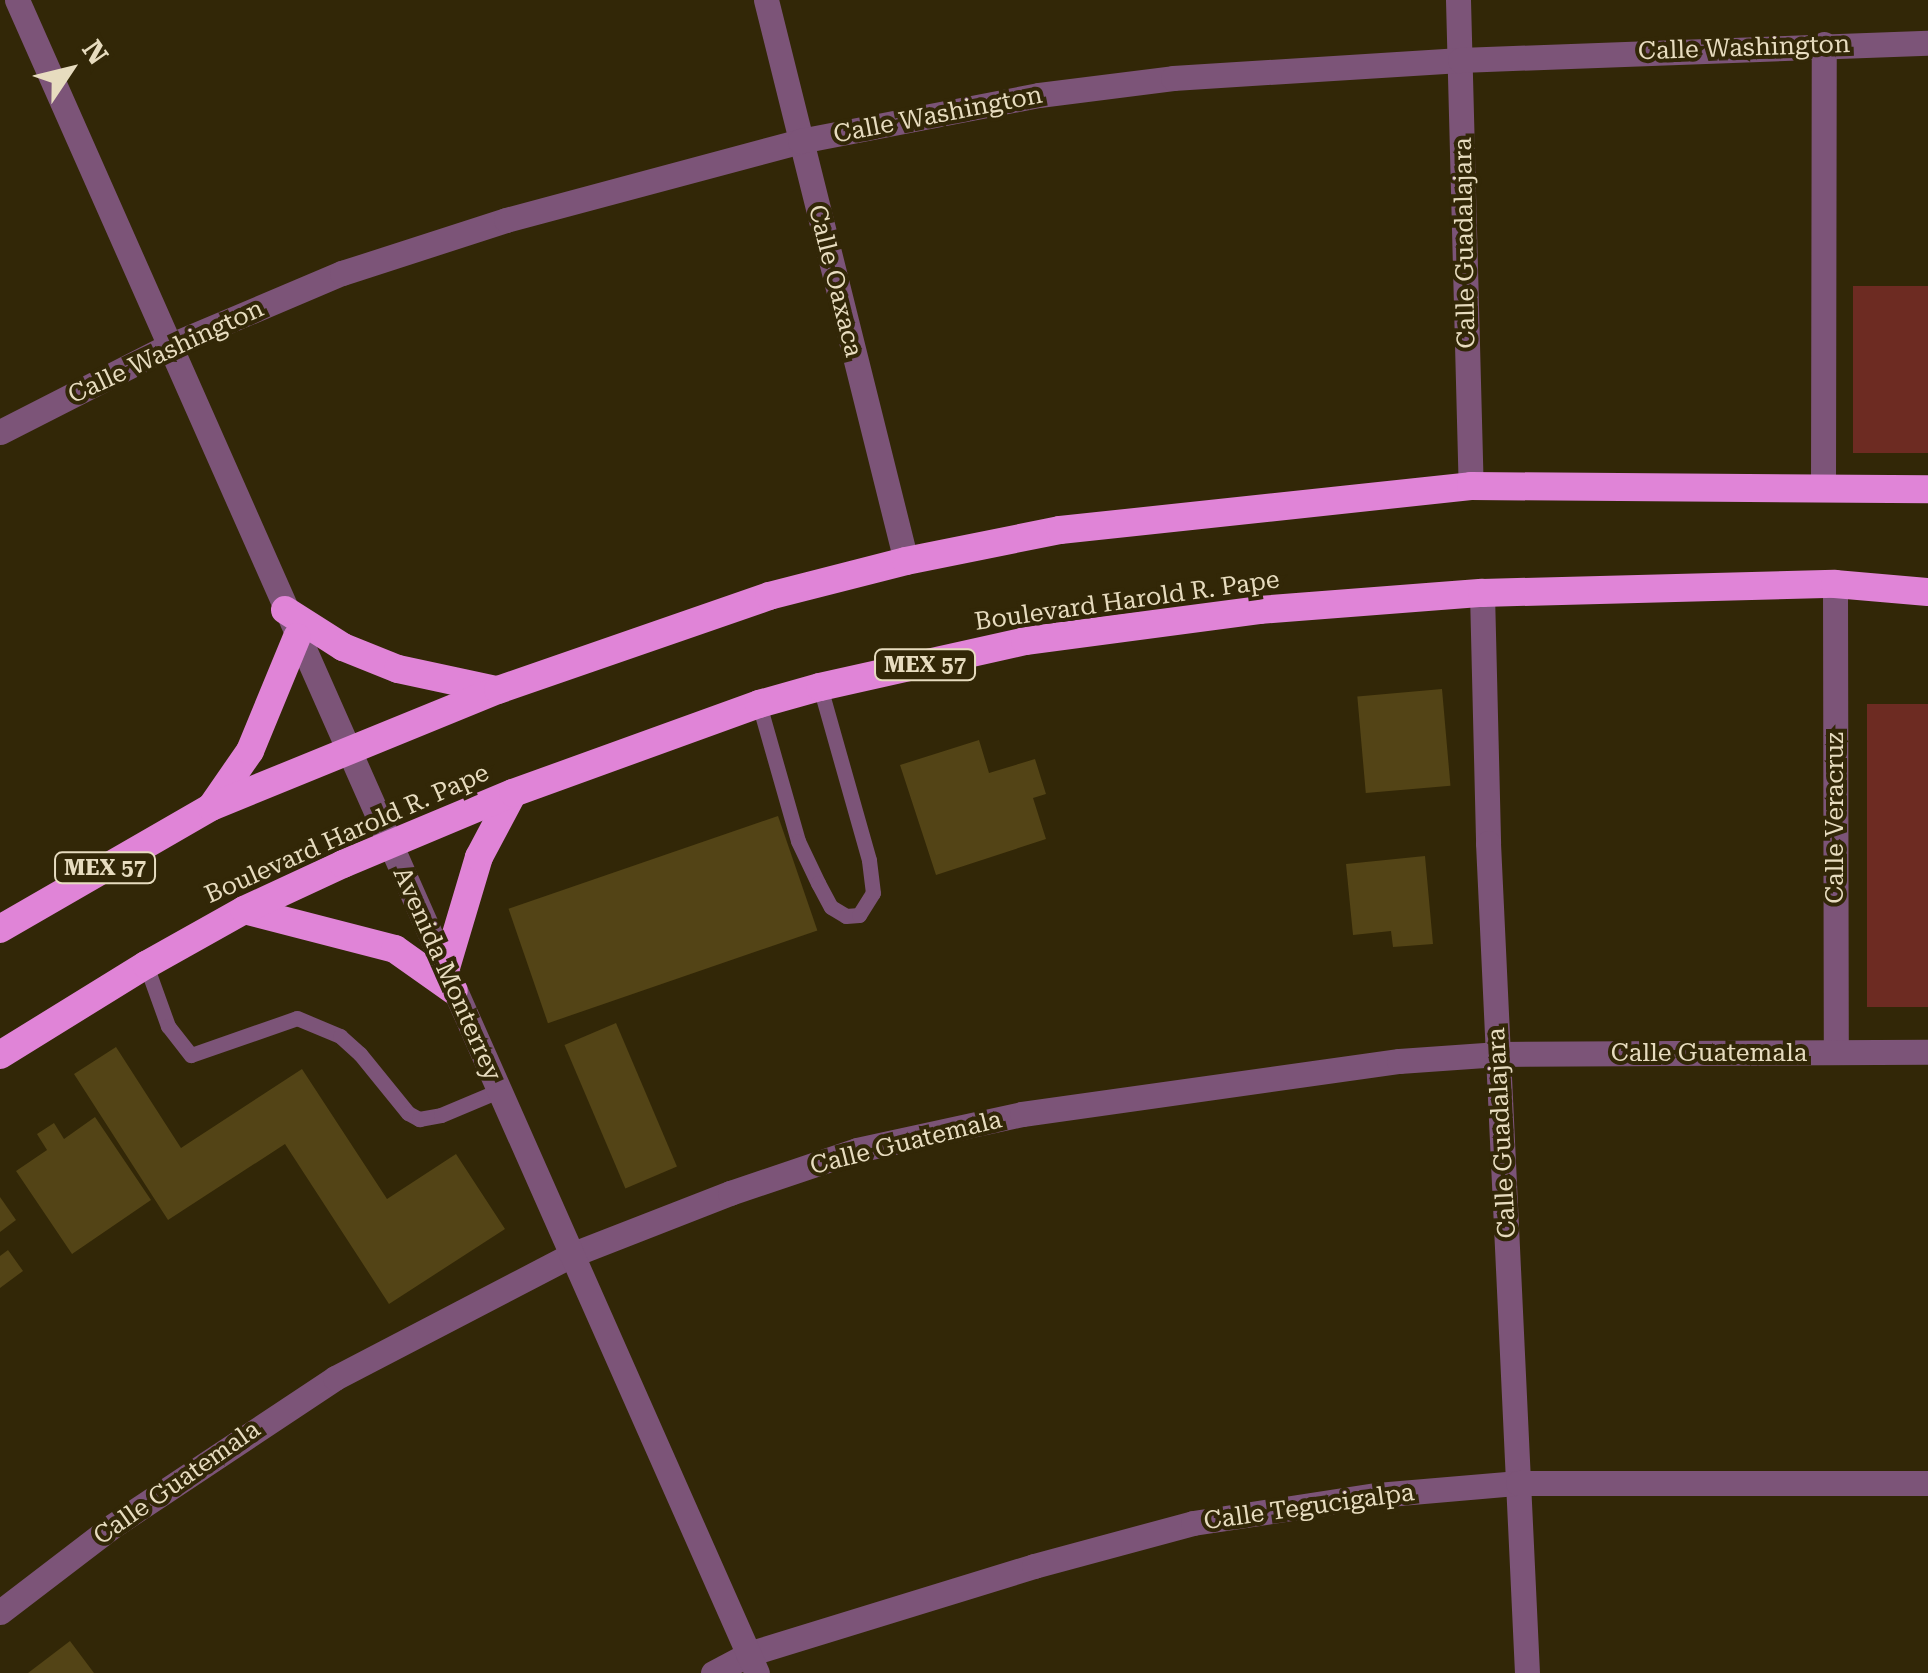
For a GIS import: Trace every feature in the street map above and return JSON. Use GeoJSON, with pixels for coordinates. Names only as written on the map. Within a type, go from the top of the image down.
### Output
{"type":"FeatureCollection","features":[{"type":"Feature","properties":{"kind":"highway","name":"MEX 57"},"geometry":{"type":"LineString","coordinates":[[0,929],[212,807],[498,690],[610,647],[769,596],[906,562],[1060,530],[1471,486],[1928,489]]}},
{"type":"Feature","properties":{"kind":"highway","name":"Boulevard Harold R. Pape"},"geometry":{"type":"LineString","coordinates":[[0,1056],[146,964],[244,910],[389,844],[513,793],[758,704],[820,686],[1024,641],[1259,610],[1482,593],[1835,584],[1928,592]]}},
{"type":"Feature","properties":{"kind":"highway"},"geometry":{"type":"LineString","coordinates":[[285,610],[343,646],[398,669],[498,690]]}},
{"type":"Feature","properties":{"kind":"highway"},"geometry":{"type":"LineString","coordinates":[[212,807],[250,751],[296,636]]}},
{"type":"Feature","properties":{"kind":"highway"},"geometry":{"type":"LineString","coordinates":[[244,910],[395,948],[450,981],[479,857],[513,793]]}},
{"type":"Feature","properties":{"kind":"street","name":"Avenida Monterrey"},"geometry":{"type":"LineString","coordinates":[[17,0],[753,1663]]}},
{"type":"Feature","properties":{"kind":"street","name":"Calle Oaxaca"},"geometry":{"type":"LineString","coordinates":[[766,0],[906,562]]}},
{"type":"Feature","properties":{"kind":"street","name":"Calle Guadalajara"},"geometry":{"type":"LineString","coordinates":[[1458,0],[1471,486]]}},
{"type":"Feature","properties":{"kind":"street","name":"Calle Washington"},"geometry":{"type":"LineString","coordinates":[[0,432],[169,346],[378,262],[506,220],[800,141],[1038,95],[1154,80],[1460,60],[1928,43]]}},
{"type":"Feature","properties":{"kind":"street"},"geometry":{"type":"LineString","coordinates":[[1823,489],[1824,44]]}},
{"type":"Feature","properties":{"kind":"street","name":"Calle Veracruz"},"geometry":{"type":"LineString","coordinates":[[1835,584],[1836,1052]]}},
{"type":"Feature","properties":{"kind":"street","name":"Calle Guadalajara"},"geometry":{"type":"LineString","coordinates":[[1482,593],[1488,843],[1527,1673]]}},
{"type":"Feature","properties":{"kind":"street","name":"Calle Guatemala"},"geometry":{"type":"LineString","coordinates":[[0,1612],[111,1528],[335,1378],[571,1256],[730,1193],[875,1146],[1022,1114],[1399,1061],[1499,1054],[1928,1052]]}},
{"type":"Feature","properties":{"kind":"street","name":"Calle Tegucigalpa"},"geometry":{"type":"LineString","coordinates":[[712,1673],[1194,1523],[1377,1496],[1518,1484],[1928,1483]]}},
{"type":"Feature","properties":{"kind":"lane"},"geometry":{"type":"LineString","coordinates":[[758,704],[798,841],[818,883],[831,907],[846,916],[859,915],[873,893],[870,860],[820,686]]}},
{"type":"Feature","properties":{"kind":"lane"},"geometry":{"type":"LineString","coordinates":[[146,964],[168,1026],[191,1055],[278,1021],[297,1018],[340,1036],[360,1054],[408,1113],[419,1119],[441,1115],[498,1090]]}},
{"type":"Feature","properties":{"kind":"shaded area"},"geometry":{"type":"Polygon","coordinates":[[[1853,286],[1928,286],[1928,453],[1853,453],[1853,286]]]}},
{"type":"Feature","properties":{"kind":"shaded area"},"geometry":{"type":"Polygon","coordinates":[[[1867,704],[1928,704],[1928,1007],[1867,1007],[1867,704]]]}},
{"type":"Feature","properties":{"kind":"building"},"geometry":{"type":"Polygon","coordinates":[[[1442,689],[1450,786],[1366,793],[1357,696],[1442,689]]]}},
{"type":"Feature","properties":{"kind":"building"},"geometry":{"type":"Polygon","coordinates":[[[979,740],[989,773],[1035,759],[1046,794],[1033,798],[1046,839],[936,875],[900,765],[979,740]]]}},
{"type":"Feature","properties":{"kind":"building"},"geometry":{"type":"Polygon","coordinates":[[[778,816],[817,930],[548,1023],[509,909],[778,816]]]}},
{"type":"Feature","properties":{"kind":"building"},"geometry":{"type":"Polygon","coordinates":[[[1425,856],[1433,944],[1393,947],[1391,931],[1353,935],[1346,864],[1425,856]]]}},
{"type":"Feature","properties":{"kind":"building"},"geometry":{"type":"Polygon","coordinates":[[[616,1023],[677,1167],[625,1188],[564,1045],[616,1023]]]}},
{"type":"Feature","properties":{"kind":"building"},"geometry":{"type":"Polygon","coordinates":[[[116,1047],[181,1148],[302,1069],[387,1199],[456,1154],[505,1229],[389,1304],[285,1144],[168,1220],[74,1074],[116,1047]]]}},
{"type":"Feature","properties":{"kind":"building"},"geometry":{"type":"Polygon","coordinates":[[[95,1117],[151,1200],[72,1254],[16,1171],[47,1150],[37,1134],[54,1123],[64,1139],[95,1117]]]}},
{"type":"Feature","properties":{"kind":"building"},"geometry":{"type":"Polygon","coordinates":[[[0,1197],[16,1220],[0,1232],[0,1197]]]}},
{"type":"Feature","properties":{"kind":"building"},"geometry":{"type":"Polygon","coordinates":[[[8,1250],[23,1271],[0,1288],[0,1256],[8,1250]]]}},
{"type":"Feature","properties":{"kind":"building"},"geometry":{"type":"Polygon","coordinates":[[[70,1641],[94,1673],[28,1673],[70,1641]]]}}]}
